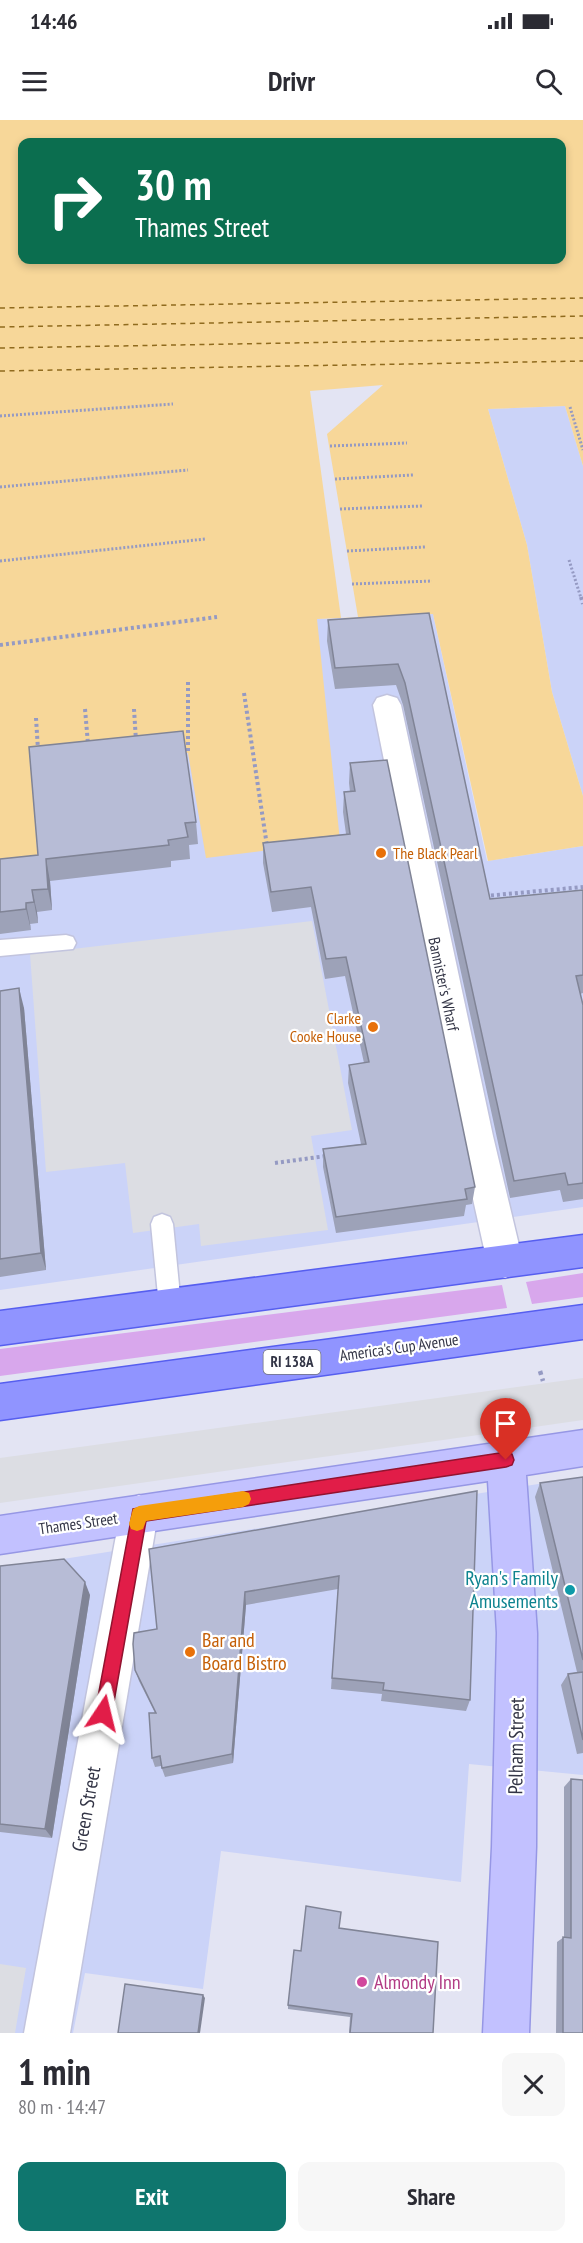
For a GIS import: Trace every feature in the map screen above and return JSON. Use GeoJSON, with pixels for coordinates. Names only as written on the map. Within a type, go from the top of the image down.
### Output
{"type":"FeatureCollection","features":[{"type":"Feature","properties":{"kind":"main road"},"geometry":{"type":"LineString","coordinates":[[0,1328],[583,1251]]}},
{"type":"Feature","properties":{"kind":"main road","name":"America's Cup Avenue"},"geometry":{"type":"LineString","coordinates":[[0,1402],[583,1322]]}},
{"type":"Feature","properties":{"kind":"street","name":"Bannister's Wharf"},"geometry":{"type":"LineString","coordinates":[[387,705],[476,1136],[506,1262]]}},
{"type":"Feature","properties":{"kind":"street","name":"Thames Street"},"geometry":{"type":"LineString","coordinates":[[0,1534],[583,1448]]}},
{"type":"Feature","properties":{"kind":"street","name":"Pelham Street"},"geometry":{"type":"LineString","coordinates":[[506,1460],[511,1494],[517,1634],[514,1847],[506,2033]]}},
{"type":"Feature","properties":{"kind":"street","name":"Green Street"},"geometry":{"type":"LineString","coordinates":[[47,2033],[139,1514]]}},
{"type":"Feature","properties":{"kind":"lane"},"geometry":{"type":"LineString","coordinates":[[0,948],[66,943]]}},
{"type":"Feature","properties":{"kind":"lane"},"geometry":{"type":"LineString","coordinates":[[162,1224],[170,1306]]}},
{"type":"Feature","properties":{"kind":"path"},"geometry":{"type":"LineString","coordinates":[[0,416],[173,404]]}},
{"type":"Feature","properties":{"kind":"path"},"geometry":{"type":"LineString","coordinates":[[570,407],[583,450]]}},
{"type":"Feature","properties":{"kind":"path"},"geometry":{"type":"LineString","coordinates":[[330,446],[407,443]]}},
{"type":"Feature","properties":{"kind":"path"},"geometry":{"type":"LineString","coordinates":[[0,487],[188,470]]}},
{"type":"Feature","properties":{"kind":"path"},"geometry":{"type":"LineString","coordinates":[[335,478],[413,475]]}},
{"type":"Feature","properties":{"kind":"path"},"geometry":{"type":"LineString","coordinates":[[340,509],[422,506]]}},
{"type":"Feature","properties":{"kind":"path"},"geometry":{"type":"LineString","coordinates":[[0,561],[205,539]]}},
{"type":"Feature","properties":{"kind":"path"},"geometry":{"type":"LineString","coordinates":[[347,551],[425,547]]}},
{"type":"Feature","properties":{"kind":"path"},"geometry":{"type":"LineString","coordinates":[[569,560],[583,604]]}},
{"type":"Feature","properties":{"kind":"path"},"geometry":{"type":"LineString","coordinates":[[352,584],[432,581]]}},
{"type":"Feature","properties":{"kind":"path"},"geometry":{"type":"LineString","coordinates":[[0,645],[217,617]]}},
{"type":"Feature","properties":{"kind":"path"},"geometry":{"type":"LineString","coordinates":[[188,682],[188,753]]}},
{"type":"Feature","properties":{"kind":"path"},"geometry":{"type":"LineString","coordinates":[[244,693],[267,850]]}},
{"type":"Feature","properties":{"kind":"path"},"geometry":{"type":"LineString","coordinates":[[85,709],[88,751]]}},
{"type":"Feature","properties":{"kind":"path"},"geometry":{"type":"LineString","coordinates":[[134,709],[137,747]]}},
{"type":"Feature","properties":{"kind":"path"},"geometry":{"type":"LineString","coordinates":[[36,718],[38,754]]}},
{"type":"Feature","properties":{"kind":"path"},"geometry":{"type":"LineString","coordinates":[[427,902],[583,887]]}},
{"type":"Feature","properties":{"kind":"path"},"geometry":{"type":"LineString","coordinates":[[275,1163],[338,1154]]}},
{"type":"Feature","properties":{"kind":"path"},"geometry":{"type":"LineString","coordinates":[[540,1371],[543,1381]]}},
{"type":"Feature","properties":{"kind":"shaded area"},"geometry":{"type":"Polygon","coordinates":[[[0,120],[583,120],[583,466],[565,406],[488,409],[527,545],[552,692],[583,796],[583,846],[488,861],[433,614],[317,619],[340,841],[206,858],[188,753],[31,766],[38,863],[0,874],[0,120]]]}},
{"type":"Feature","properties":{"kind":"shaded area"},"geometry":{"type":"Polygon","coordinates":[[[565,406],[583,466],[583,796],[552,692],[527,545],[488,409],[565,406]]]}},
{"type":"Feature","properties":{"kind":"shaded area"},"geometry":{"type":"Polygon","coordinates":[[[433,614],[487,861],[583,846],[583,1207],[0,1290],[0,874],[38,863],[31,766],[188,753],[317,619],[433,614]]]}},
{"type":"Feature","properties":{"kind":"shaded area"},"geometry":{"type":"Polygon","coordinates":[[[312,921],[352,1130],[311,1136],[328,1230],[201,1246],[199,1224],[133,1233],[125,1163],[46,1172],[30,954],[312,921]]]}},
{"type":"Feature","properties":{"kind":"shaded area"},"geometry":{"type":"Polygon","coordinates":[[[583,1273],[583,1297],[532,1304],[526,1282],[583,1273]]]}},
{"type":"Feature","properties":{"kind":"shaded area"},"geometry":{"type":"Polygon","coordinates":[[[502,1285],[507,1308],[0,1376],[0,1349],[502,1285]]]}},
{"type":"Feature","properties":{"kind":"shaded area"},"geometry":{"type":"Polygon","coordinates":[[[583,1378],[583,1420],[0,1503],[0,1458],[583,1378]]]}},
{"type":"Feature","properties":{"kind":"shaded area"},"geometry":{"type":"Polygon","coordinates":[[[583,1477],[583,1775],[469,1764],[461,1882],[221,1851],[203,1989],[85,1973],[73,2033],[0,2033],[0,1569],[583,1477]]]}},
{"type":"Feature","properties":{"kind":"shaded area"},"geometry":{"type":"Polygon","coordinates":[[[0,1964],[26,1968],[15,2033],[0,2033],[0,1964]]]}},
{"type":"Feature","properties":{"kind":"pier"},"geometry":{"type":"Polygon","coordinates":[[[383,385],[327,434],[358,617],[341,618],[310,391],[383,385]]]}},
{"type":"Feature","properties":{"kind":"building"},"geometry":{"type":"Polygon","coordinates":[[[429,613],[490,899],[583,890],[583,975],[576,976],[583,1005],[583,1183],[568,1185],[565,1173],[514,1181],[405,683],[398,664],[335,668],[328,620],[429,613]]]}},
{"type":"Feature","properties":{"kind":"building"},"geometry":{"type":"Polygon","coordinates":[[[183,731],[196,822],[185,823],[188,837],[168,840],[169,845],[46,859],[48,889],[32,890],[34,902],[26,903],[26,909],[0,912],[0,859],[38,855],[29,747],[183,731]]]}},
{"type":"Feature","properties":{"kind":"building"},"geometry":{"type":"Polygon","coordinates":[[[387,760],[475,1187],[465,1189],[467,1199],[336,1217],[323,1149],[366,1144],[349,1065],[369,1062],[346,957],[326,959],[311,887],[271,892],[263,843],[350,834],[344,792],[355,791],[350,763],[387,760]]]}},
{"type":"Feature","properties":{"kind":"building"},"geometry":{"type":"Polygon","coordinates":[[[19,988],[41,1253],[0,1259],[0,991],[19,988]]]}},
{"type":"Feature","properties":{"kind":"building"},"geometry":{"type":"Polygon","coordinates":[[[583,1477],[583,1660],[540,1483],[583,1477]]]}},
{"type":"Feature","properties":{"kind":"building"},"geometry":{"type":"Polygon","coordinates":[[[477,1491],[470,1700],[383,1690],[384,1683],[332,1678],[339,1576],[245,1592],[232,1754],[162,1768],[160,1756],[152,1758],[149,1713],[156,1713],[135,1670],[133,1644],[134,1633],[157,1629],[149,1549],[477,1491]]]}},
{"type":"Feature","properties":{"kind":"building"},"geometry":{"type":"Polygon","coordinates":[[[64,1559],[85,1582],[45,1829],[0,1824],[0,1566],[64,1559]]]}},
{"type":"Feature","properties":{"kind":"building"},"geometry":{"type":"Polygon","coordinates":[[[583,1672],[583,1740],[568,1674],[583,1672]]]}},
{"type":"Feature","properties":{"kind":"building"},"geometry":{"type":"Polygon","coordinates":[[[571,1779],[583,1780],[583,2033],[563,2033],[563,1937],[571,1938],[571,1779]]]}},
{"type":"Feature","properties":{"kind":"building","name":"Almondy Inn"},"geometry":{"type":"Polygon","coordinates":[[[306,1906],[341,1912],[339,1928],[438,1942],[433,2033],[350,2033],[352,2014],[288,2005],[294,1950],[301,1951],[306,1906]]]}},
{"type":"Feature","properties":{"kind":"building"},"geometry":{"type":"Polygon","coordinates":[[[125,1984],[203,1995],[198,2033],[118,2033],[125,1984]]]}},
{"type":"Feature","properties":{"kind":"ferry route"},"geometry":{"type":"LineString","coordinates":[[0,308],[583,298]]}},
{"type":"Feature","properties":{"kind":"ferry route"},"geometry":{"type":"LineString","coordinates":[[0,327],[583,316]]}},
{"type":"Feature","properties":{"kind":"ferry route"},"geometry":{"type":"LineString","coordinates":[[0,348],[583,338]]}},
{"type":"Feature","properties":{"kind":"ferry route"},"geometry":{"type":"LineString","coordinates":[[0,371],[583,361]]}},
{"type":"Feature","properties":{"kind":"slow traffic"},"geometry":{"type":"LineString","coordinates":[[137,1524],[139,1514],[243,1499]]}},
{"type":"Feature","properties":{"kind":"place","name":"The Black Pearl"},"geometry":{"type":"Point","coordinates":[381,853]}},
{"type":"Feature","properties":{"kind":"place","name":"Clarke Cooke House"},"geometry":{"type":"Point","coordinates":[373,1027]}},
{"type":"Feature","properties":{"kind":"place","name":"Ryan's Family Amusements"},"geometry":{"type":"Point","coordinates":[570,1590]}},
{"type":"Feature","properties":{"kind":"place","name":"Bar and Board Bistro"},"geometry":{"type":"Point","coordinates":[190,1652]}},
{"type":"Feature","properties":{"kind":"place","name":"Almondy Inn"},"geometry":{"type":"Point","coordinates":[362,1982]}},
{"type":"Feature","properties":{"kind":"route"},"geometry":{"type":"LineString","coordinates":[[103,1713],[139,1514],[506,1460]]}}]}
